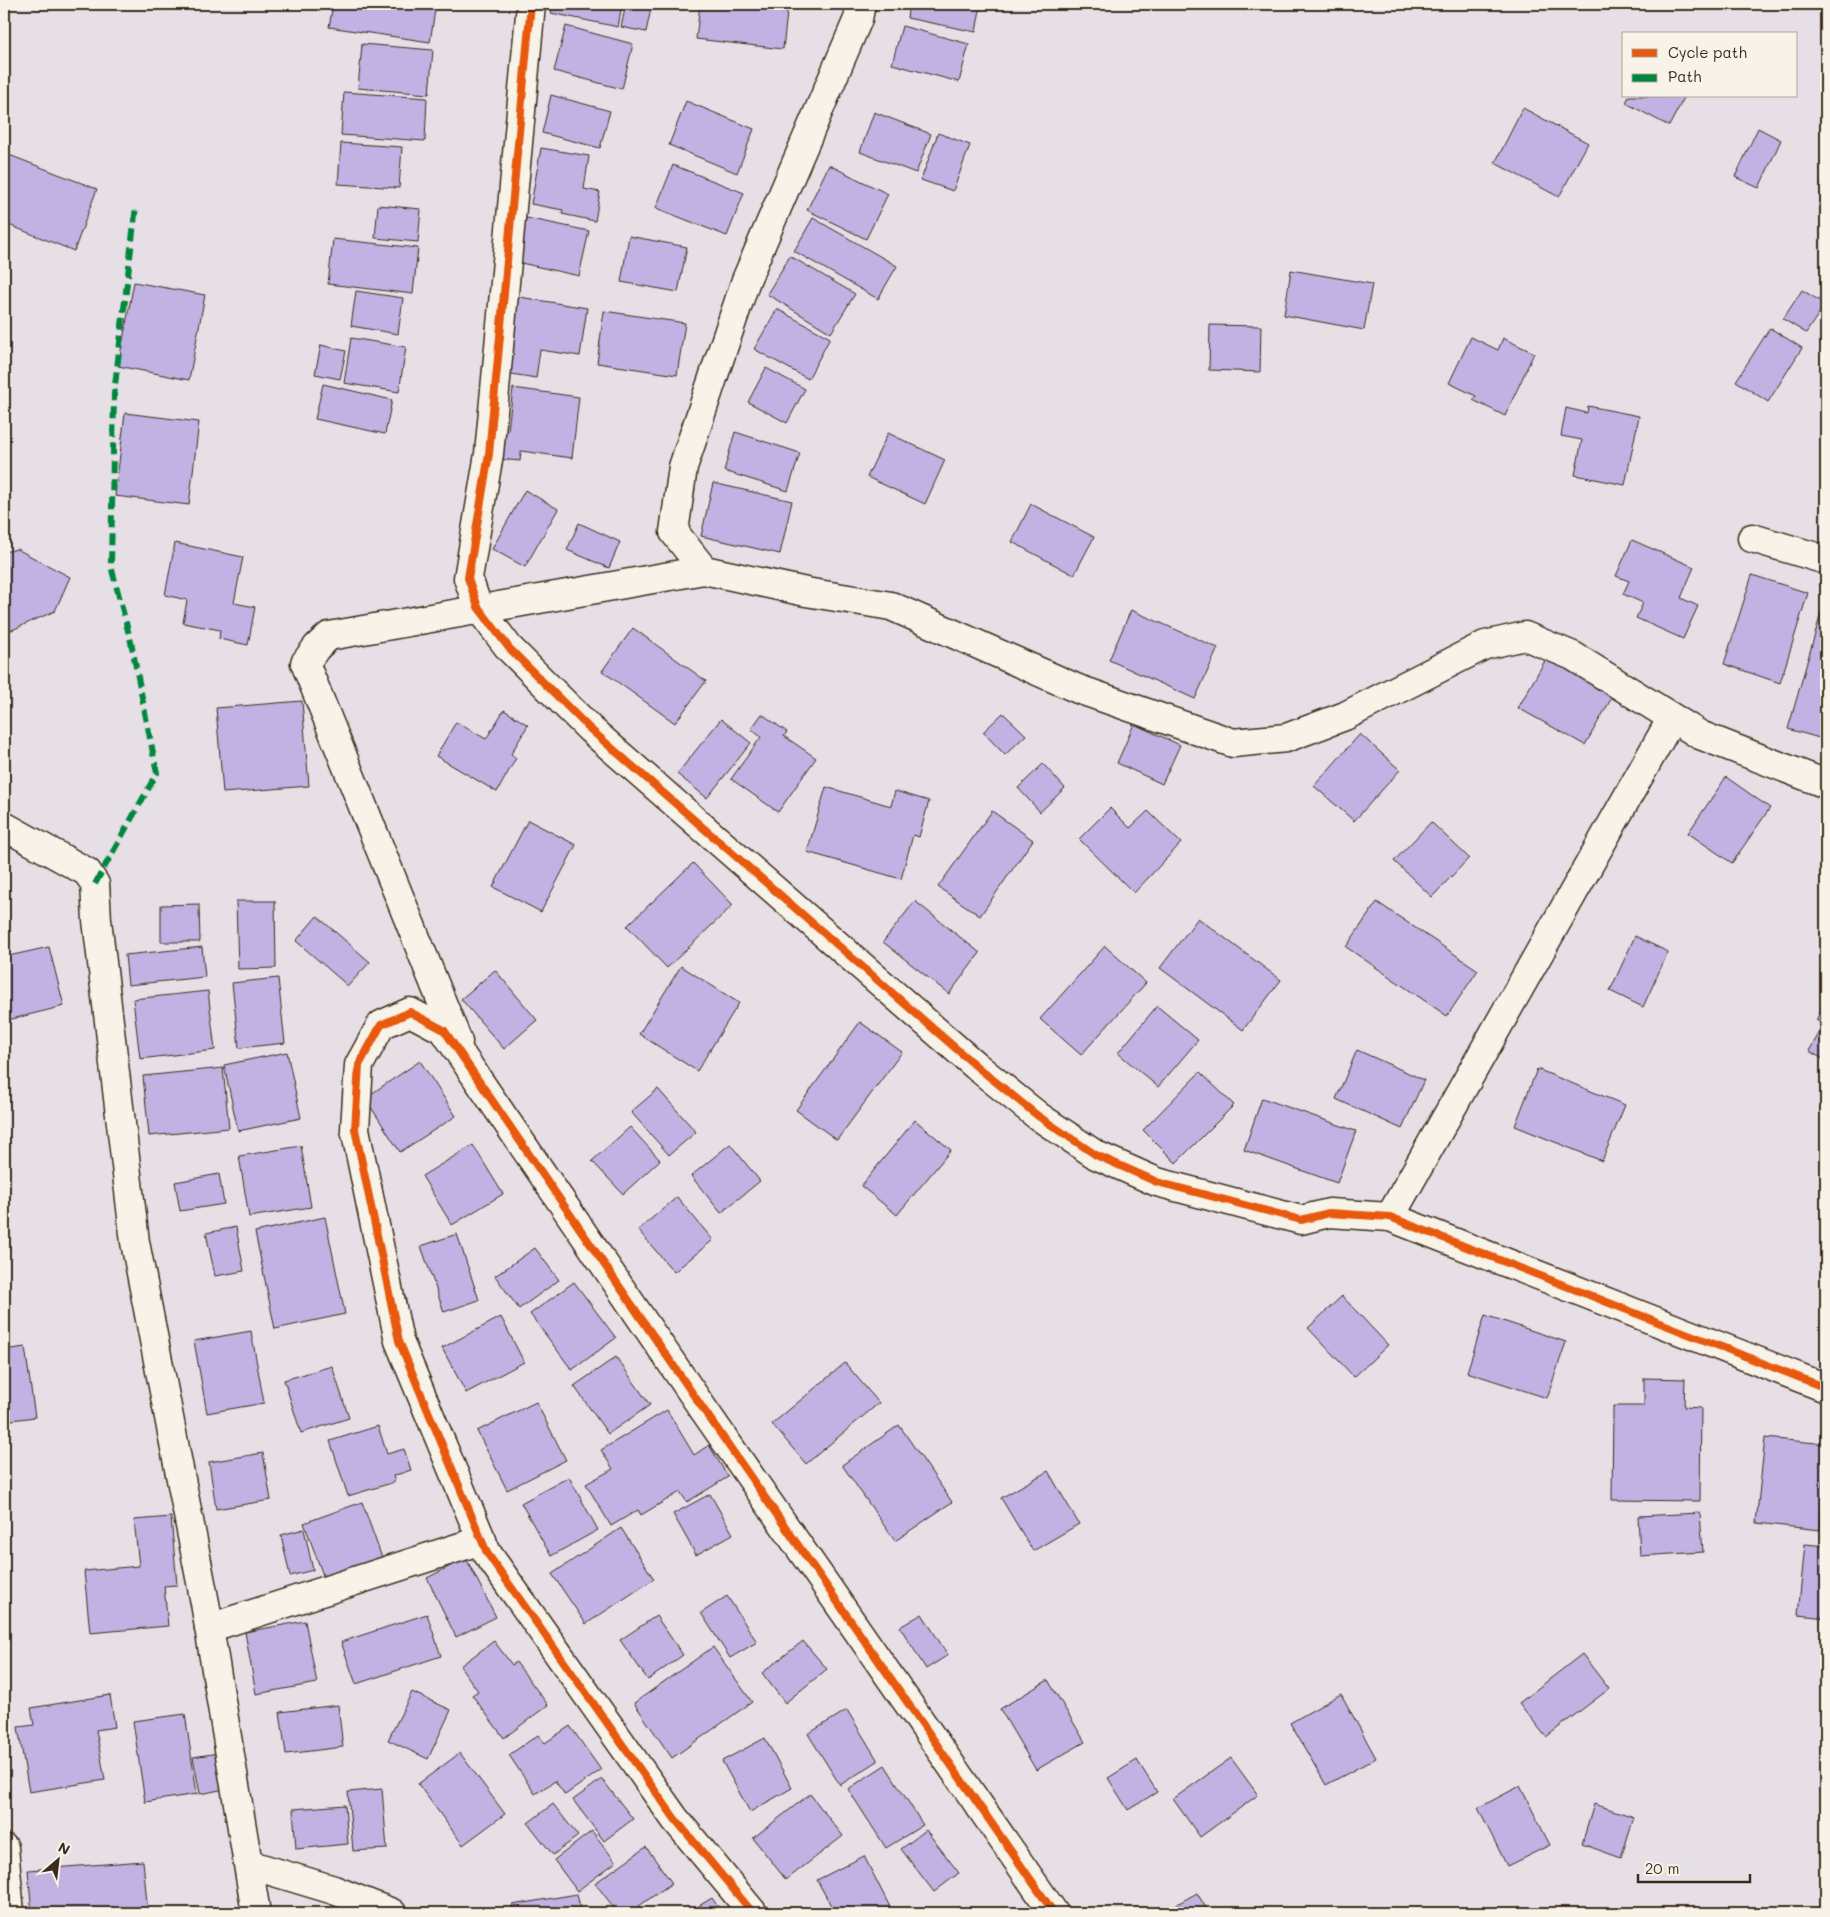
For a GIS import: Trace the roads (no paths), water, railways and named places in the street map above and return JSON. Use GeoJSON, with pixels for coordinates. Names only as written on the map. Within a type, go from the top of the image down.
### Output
{"type":"FeatureCollection","features":[{"type":"Feature","properties":{"kind":"street"},"geometry":{"type":"LineString","coordinates":[[531,4],[489,454],[468,578],[481,611],[508,648],[590,729],[976,1066],[1038,1116],[1096,1155],[1157,1182],[1302,1220],[1329,1214],[1390,1217],[1825,1385]]}},
{"type":"Feature","properties":{"kind":"street"},"geometry":{"type":"LineString","coordinates":[[704,570],[674,532],[683,466],[746,280],[858,19],[861,4]]}},
{"type":"Feature","properties":{"kind":"street"},"geometry":{"type":"LineString","coordinates":[[1752,538],[1826,560]]}},
{"type":"Feature","properties":{"kind":"street"},"geometry":{"type":"LineString","coordinates":[[466,1064],[305,663],[317,646],[329,636],[481,611],[704,570],[806,592],[891,606],[1078,689],[1233,743],[1286,738],[1345,716],[1485,645],[1525,636],[1573,656],[1700,735],[1826,784]]}},
{"type":"Feature","properties":{"kind":"street"},"geometry":{"type":"LineString","coordinates":[[1390,1217],[1672,718]]}},
{"type":"Feature","properties":{"kind":"street"},"geometry":{"type":"LineString","coordinates":[[4,826],[87,872],[95,884],[97,920],[135,1242],[209,1628],[256,1913]]}},
{"type":"Feature","properties":{"kind":"street"},"geometry":{"type":"LineString","coordinates":[[752,1913],[675,1819],[487,1553],[399,1341],[355,1129],[358,1065],[381,1025],[410,1012],[444,1030],[1054,1913]]}},
{"type":"Feature","properties":{"kind":"street"},"geometry":{"type":"LineString","coordinates":[[209,1628],[482,1540]]}},
{"type":"Feature","properties":{"kind":"street"},"geometry":{"type":"LineString","coordinates":[[4,1848],[10,1913]]}},
{"type":"Feature","properties":{"kind":"street"},"geometry":{"type":"LineString","coordinates":[[248,1864],[334,1890],[392,1913]]}}]}
